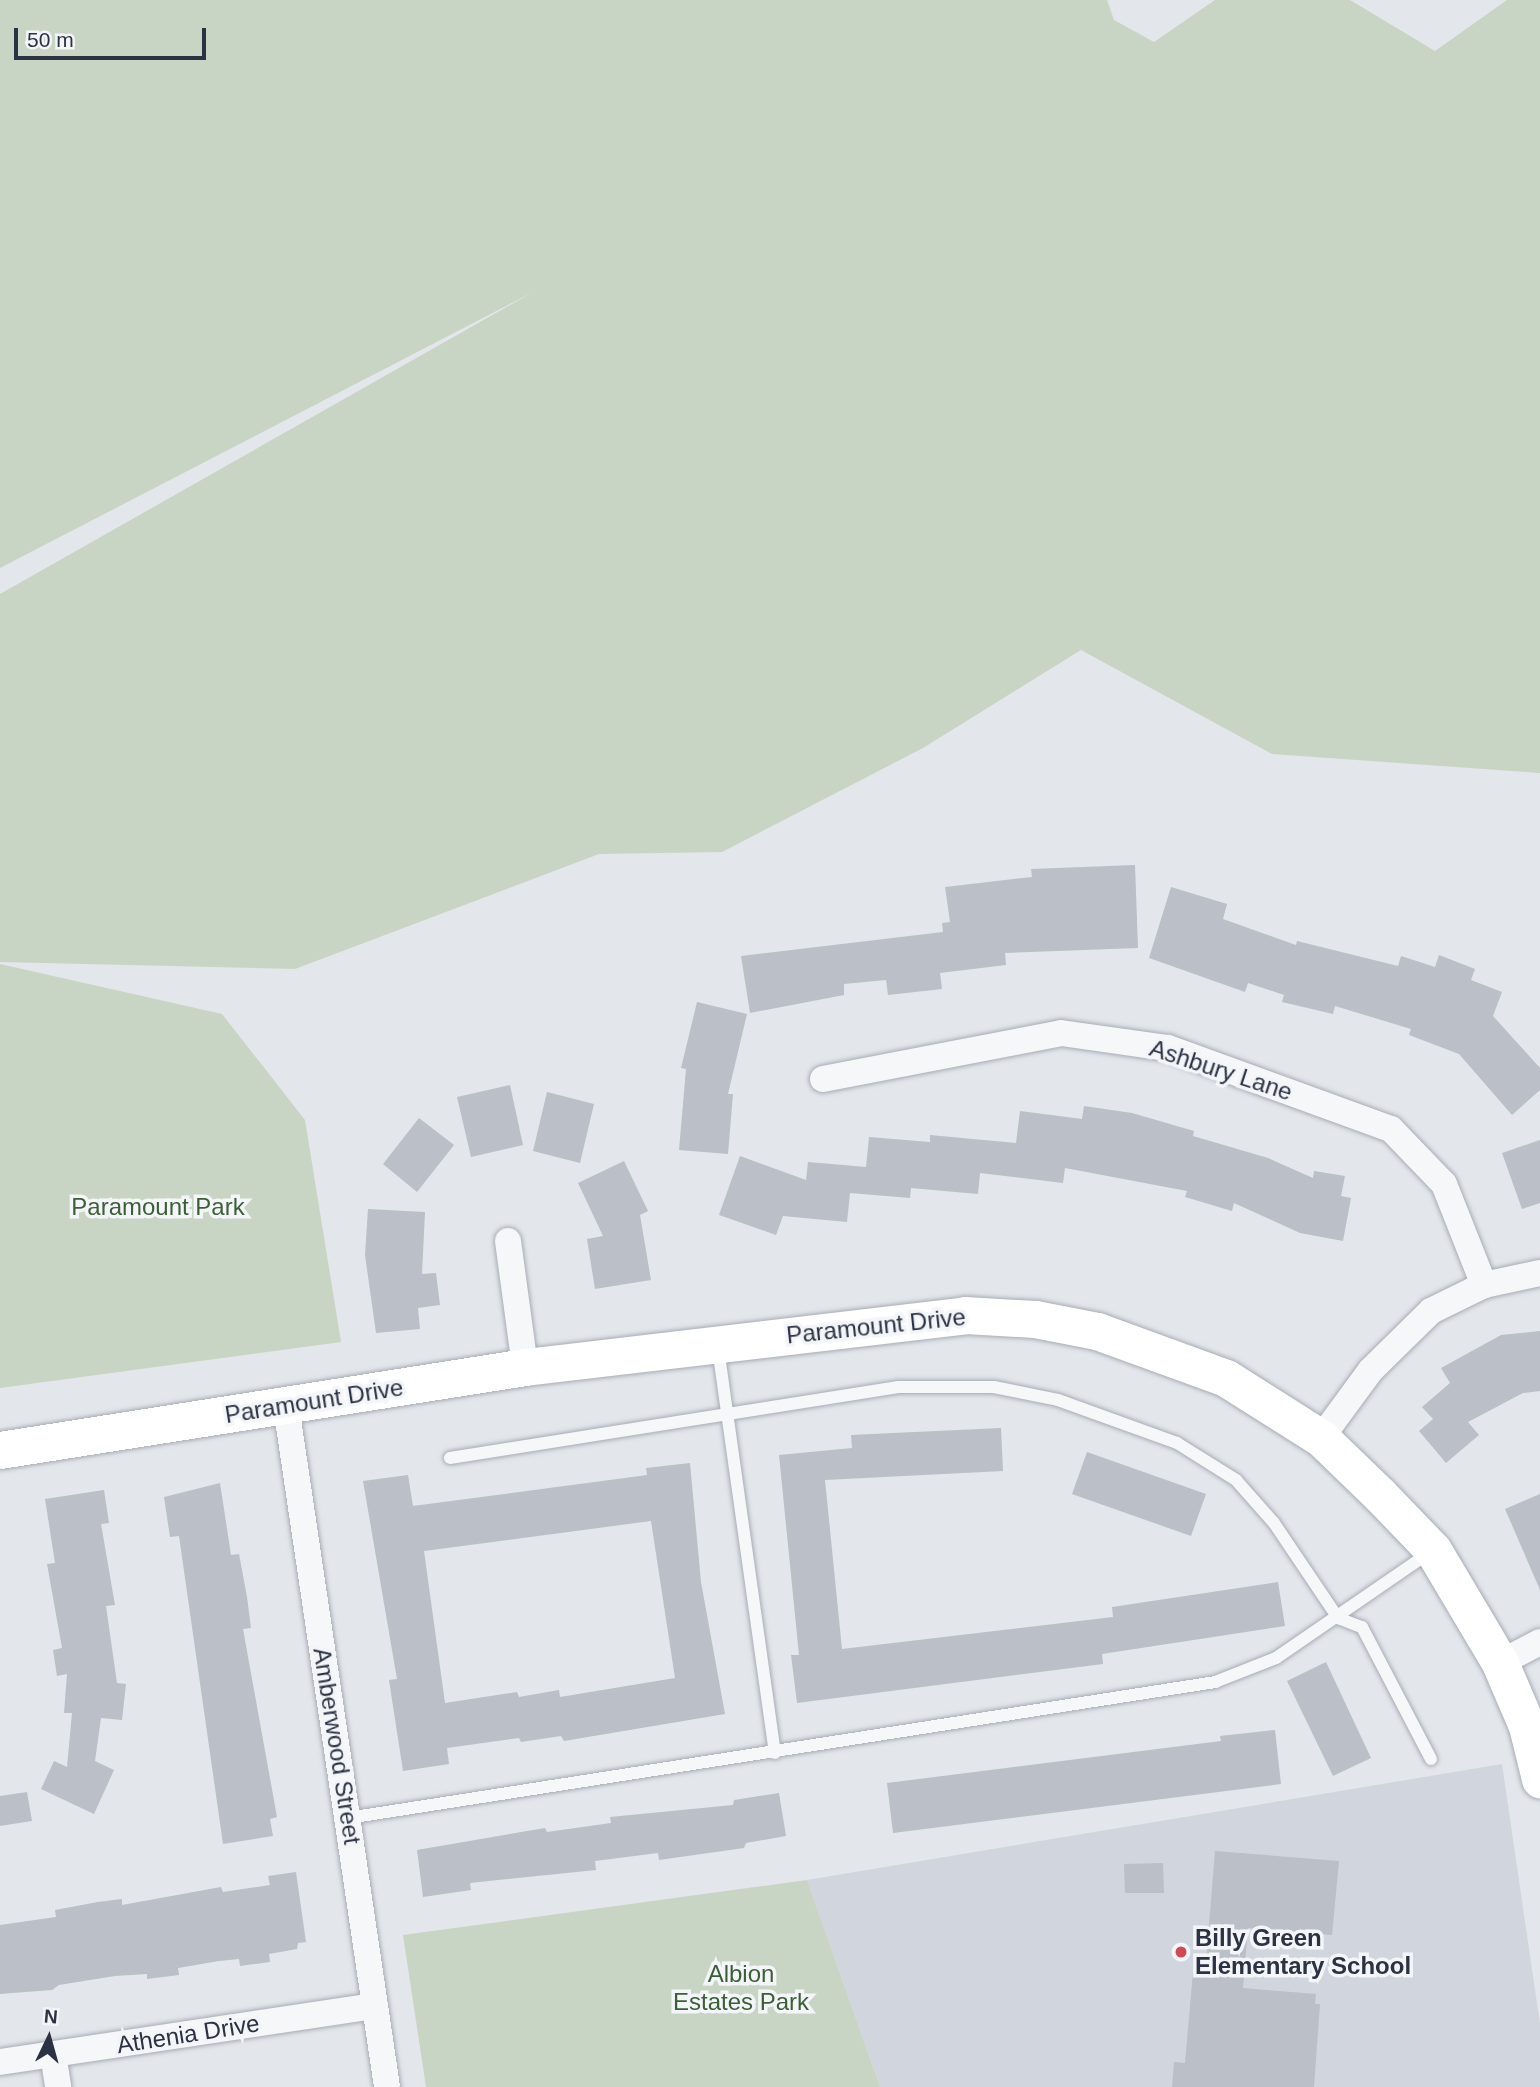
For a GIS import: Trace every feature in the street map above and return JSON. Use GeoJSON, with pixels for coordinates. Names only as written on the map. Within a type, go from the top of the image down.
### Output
{"type":"FeatureCollection","features":[{"type":"Feature","properties":{"kind":"street","name":"Ashbury Lane"},"geometry":{"type":"LineString","coordinates":[[823,1079],[1061,1033],[1168,1048],[1391,1129],[1444,1184],[1484,1285]]}},
{"type":"Feature","properties":{"kind":"street"},"geometry":{"type":"LineString","coordinates":[[508,1241],[525,1367]]}},
{"type":"Feature","properties":{"kind":"street"},"geometry":{"type":"LineString","coordinates":[[1321,1438],[1371,1370],[1412,1325],[1447,1301],[1484,1285],[1540,1273]]}},
{"type":"Feature","properties":{"kind":"street","name":"Paramount Drive"},"geometry":{"type":"LineString","coordinates":[[0,1450],[525,1367],[717,1342],[965,1315],[1035,1319],[1097,1331],[1226,1378],[1321,1438],[1433,1550],[1500,1663],[1527,1726],[1540,1779]]}},
{"type":"Feature","properties":{"kind":"street","name":"Amberwood Street"},"geometry":{"type":"LineString","coordinates":[[286,1406],[387,2087]]}},
{"type":"Feature","properties":{"kind":"street"},"geometry":{"type":"LineString","coordinates":[[1500,1663],[1540,1642]]}},
{"type":"Feature","properties":{"kind":"street","name":"Athenia Drive"},"geometry":{"type":"LineString","coordinates":[[0,2062],[375,2006]]}},
{"type":"Feature","properties":{"kind":"street"},"geometry":{"type":"LineString","coordinates":[[53,2054],[58,2087]]}},
{"type":"Feature","properties":{"kind":"lane"},"geometry":{"type":"LineString","coordinates":[[717,1342],[725,1416],[775,1754]]}},
{"type":"Feature","properties":{"kind":"lane"},"geometry":{"type":"LineString","coordinates":[[450,1458],[898,1387],[949,1384],[994,1387],[1070,1404],[1177,1443],[1221,1468],[1274,1522],[1338,1618],[1362,1627],[1431,1759]]}},
{"type":"Feature","properties":{"kind":"lane"},"geometry":{"type":"LineString","coordinates":[[348,1818],[775,1754],[1215,1682],[1276,1658],[1338,1618],[1433,1550]]}},
{"type":"Feature","properties":{"kind":"shaded area","name":"Billy Green Elementary School"},"geometry":{"type":"Polygon","coordinates":[[[1502,1764],[1540,2024],[1540,2087],[880,2087],[807,1880],[1502,1764]]]}},
{"type":"Feature","properties":{"kind":"green space"},"geometry":{"type":"Polygon","coordinates":[[[0,0],[1107,0],[1114,20],[1154,42],[1215,0],[1350,0],[1435,51],[1507,0],[1540,0],[1540,773],[1272,754],[1081,650],[923,748],[722,852],[599,854],[295,969],[0,962],[0,594],[533,292],[0,568],[0,0]]]}},
{"type":"Feature","properties":{"kind":"green space","name":"Paramount Park"},"geometry":{"type":"Polygon","coordinates":[[[0,964],[222,1014],[305,1120],[341,1342],[0,1388],[0,964]]]}},
{"type":"Feature","properties":{"kind":"green space","name":"Albion Estates Park"},"geometry":{"type":"Polygon","coordinates":[[[807,1880],[880,2087],[426,2087],[403,1935],[807,1880]]]}},
{"type":"Feature","properties":{"kind":"building"},"geometry":{"type":"Polygon","coordinates":[[[1135,865],[1138,948],[1005,953],[1006,965],[940,973],[942,989],[888,995],[886,980],[844,984],[844,995],[750,1013],[741,956],[943,932],[942,923],[950,922],[945,887],[1032,877],[1031,869],[1135,865]]]}},
{"type":"Feature","properties":{"kind":"building"},"geometry":{"type":"Polygon","coordinates":[[[1171,887],[1227,904],[1223,919],[1296,945],[1297,941],[1398,966],[1401,956],[1435,967],[1439,955],[1475,969],[1471,980],[1502,992],[1493,1016],[1540,1068],[1540,1090],[1512,1115],[1459,1054],[1409,1035],[1411,1029],[1335,1006],[1333,1014],[1282,1002],[1284,995],[1248,983],[1245,992],[1149,958],[1171,887]]]}},
{"type":"Feature","properties":{"kind":"building"},"geometry":{"type":"Polygon","coordinates":[[[697,1002],[747,1014],[728,1094],[733,1094],[728,1154],[679,1150],[686,1069],[681,1068],[697,1002]]]}},
{"type":"Feature","properties":{"kind":"building"},"geometry":{"type":"Polygon","coordinates":[[[510,1085],[523,1145],[471,1157],[457,1097],[510,1085]]]}},
{"type":"Feature","properties":{"kind":"building"},"geometry":{"type":"Polygon","coordinates":[[[547,1092],[594,1104],[580,1163],[533,1151],[547,1092]]]}},
{"type":"Feature","properties":{"kind":"building"},"geometry":{"type":"Polygon","coordinates":[[[1084,1106],[1132,1113],[1194,1131],[1193,1136],[1268,1158],[1313,1178],[1314,1171],[1345,1176],[1341,1196],[1351,1198],[1343,1241],[1300,1233],[1234,1203],[1232,1211],[1185,1197],[1187,1191],[1065,1168],[1063,1183],[980,1173],[978,1194],[911,1188],[910,1198],[850,1193],[847,1222],[783,1216],[776,1235],[719,1215],[740,1156],[806,1180],[808,1162],[866,1167],[869,1137],[930,1142],[930,1135],[1016,1143],[1020,1111],[1082,1119],[1084,1106]]]}},
{"type":"Feature","properties":{"kind":"building"},"geometry":{"type":"Polygon","coordinates":[[[419,1118],[454,1145],[417,1192],[383,1164],[419,1118]]]}},
{"type":"Feature","properties":{"kind":"building"},"geometry":{"type":"Polygon","coordinates":[[[1540,1140],[1540,1203],[1522,1209],[1502,1153],[1540,1140]]]}},
{"type":"Feature","properties":{"kind":"building"},"geometry":{"type":"Polygon","coordinates":[[[624,1161],[648,1211],[640,1215],[651,1280],[595,1289],[587,1239],[603,1236],[578,1183],[624,1161]]]}},
{"type":"Feature","properties":{"kind":"building"},"geometry":{"type":"Polygon","coordinates":[[[368,1209],[425,1212],[422,1274],[436,1273],[440,1305],[418,1308],[420,1329],[376,1333],[365,1255],[368,1209]]]}},
{"type":"Feature","properties":{"kind":"building"},"geometry":{"type":"Polygon","coordinates":[[[1540,1331],[1540,1391],[1523,1393],[1468,1422],[1479,1435],[1446,1463],[1419,1431],[1433,1419],[1422,1407],[1450,1383],[1441,1368],[1501,1335],[1540,1331]]]}},
{"type":"Feature","properties":{"kind":"building"},"geometry":{"type":"Polygon","coordinates":[[[1001,1428],[1003,1471],[825,1480],[842,1649],[1113,1617],[1112,1607],[1278,1582],[1285,1626],[1102,1654],[1103,1664],[797,1703],[791,1655],[799,1655],[779,1455],[852,1448],[851,1435],[1001,1428]]]}},
{"type":"Feature","properties":{"kind":"building"},"geometry":{"type":"Polygon","coordinates":[[[1087,1452],[1206,1494],[1191,1536],[1072,1494],[1087,1452]]]}},
{"type":"Feature","properties":{"kind":"building"},"geometry":{"type":"Polygon","coordinates":[[[690,1463],[701,1582],[725,1714],[564,1741],[561,1736],[521,1742],[519,1738],[447,1748],[449,1764],[403,1771],[389,1680],[397,1679],[363,1481],[408,1475],[413,1506],[647,1475],[646,1468],[690,1463]],[[651,1521],[424,1551],[445,1703],[517,1692],[519,1697],[559,1690],[560,1697],[675,1678],[651,1521]]]}},
{"type":"Feature","properties":{"kind":"building"},"geometry":{"type":"Polygon","coordinates":[[[220,1483],[231,1555],[239,1554],[247,1597],[251,1628],[243,1629],[277,1817],[270,1819],[273,1836],[223,1844],[179,1536],[170,1537],[164,1497],[220,1483]]]}},
{"type":"Feature","properties":{"kind":"building"},"geometry":{"type":"Polygon","coordinates":[[[104,1490],[109,1523],[101,1524],[115,1605],[106,1606],[117,1683],[126,1684],[122,1720],[101,1718],[95,1761],[114,1770],[94,1814],[41,1789],[54,1761],[67,1767],[72,1713],[64,1713],[67,1674],[57,1676],[53,1650],[62,1648],[47,1564],[55,1563],[45,1499],[104,1490]]]}},
{"type":"Feature","properties":{"kind":"building"},"geometry":{"type":"Polygon","coordinates":[[[1540,1494],[1540,1590],[1505,1509],[1540,1494]]]}},
{"type":"Feature","properties":{"kind":"building"},"geometry":{"type":"Polygon","coordinates":[[[1326,1662],[1371,1758],[1333,1776],[1287,1681],[1326,1662]]]}},
{"type":"Feature","properties":{"kind":"building"},"geometry":{"type":"Polygon","coordinates":[[[1275,1730],[1281,1784],[893,1833],[887,1783],[1221,1741],[1220,1736],[1275,1730]]]}},
{"type":"Feature","properties":{"kind":"building"},"geometry":{"type":"Polygon","coordinates":[[[27,1792],[32,1821],[0,1826],[0,1796],[27,1792]]]}},
{"type":"Feature","properties":{"kind":"building"},"geometry":{"type":"Polygon","coordinates":[[[779,1793],[786,1836],[746,1843],[744,1848],[659,1860],[658,1853],[595,1861],[596,1870],[470,1883],[471,1890],[423,1897],[417,1850],[545,1828],[547,1832],[611,1823],[610,1817],[733,1805],[734,1800],[779,1793]]]}},
{"type":"Feature","properties":{"kind":"building"},"geometry":{"type":"Polygon","coordinates":[[[1215,1851],[1339,1861],[1332,1935],[1248,1928],[1243,1988],[1316,1994],[1315,2004],[1320,2004],[1314,2087],[1172,2087],[1174,2062],[1185,2063],[1194,1961],[1206,1962],[1215,1851]]]}},
{"type":"Feature","properties":{"kind":"building"},"geometry":{"type":"Polygon","coordinates":[[[1163,1863],[1164,1893],[1125,1893],[1124,1864],[1163,1863]]]}},
{"type":"Feature","properties":{"kind":"building"},"geometry":{"type":"Polygon","coordinates":[[[296,1872],[306,1942],[298,1943],[297,1949],[269,1954],[270,1962],[240,1966],[239,1959],[219,1961],[178,1968],[179,1975],[147,1979],[147,1974],[115,1976],[59,1985],[52,1990],[0,1994],[0,1925],[56,1917],[55,1910],[98,1902],[122,1899],[122,1905],[221,1887],[223,1892],[270,1885],[268,1876],[296,1872]]]}},
{"type":"Feature","properties":{"kind":"place","name":"Billy Green Elementary School"},"geometry":{"type":"Point","coordinates":[1181,1952]}}]}
